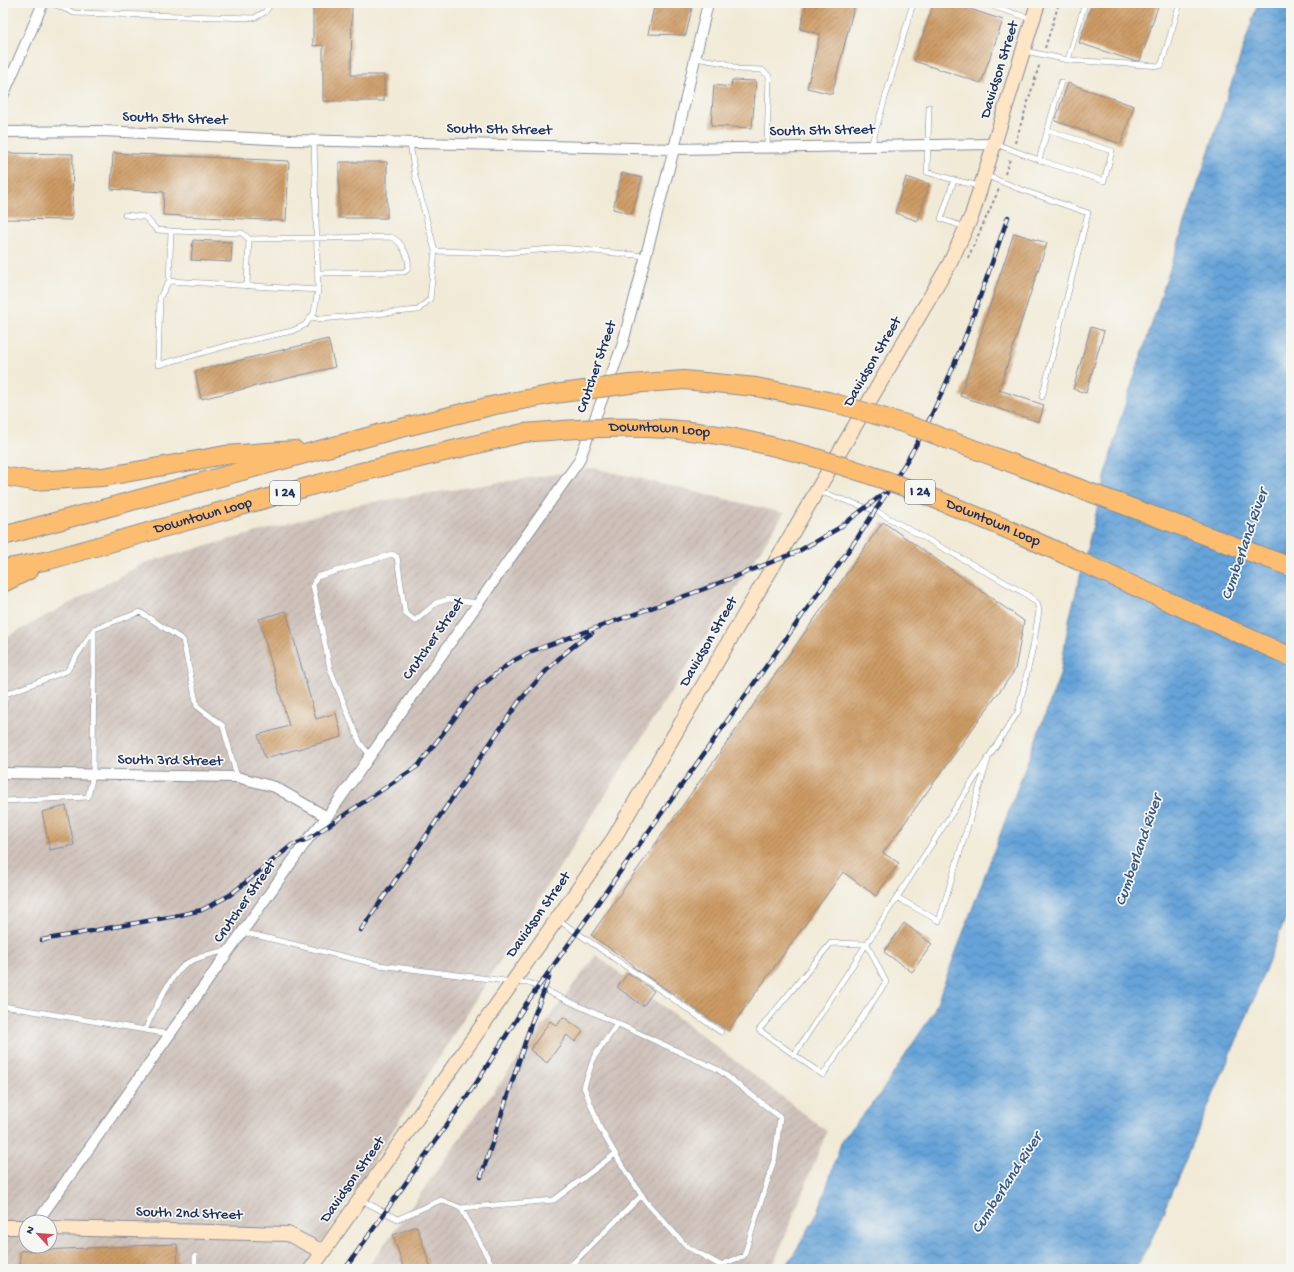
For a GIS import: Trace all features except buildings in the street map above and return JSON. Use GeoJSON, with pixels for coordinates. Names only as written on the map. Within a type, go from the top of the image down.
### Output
{"type":"FeatureCollection","features":[{"type":"Feature","properties":{"kind":"highway","name":"I 24"},"geometry":{"type":"LineString","coordinates":[[3,536],[495,405],[554,394],[630,384],[684,380],[756,387],[828,401],[906,424],[1291,567]]}},
{"type":"Feature","properties":{"kind":"highway","name":"Downtown Loop"},"geometry":{"type":"LineString","coordinates":[[3,569],[49,560],[357,473],[523,433],[583,428],[651,429],[704,433],[767,445],[836,464],[920,493],[1011,530],[1291,657]]}},
{"type":"Feature","properties":{"kind":"highway"},"geometry":{"type":"LineString","coordinates":[[3,476],[33,481],[103,477],[225,455],[335,447]]}},
{"type":"Feature","properties":{"kind":"highway"},"geometry":{"type":"LineString","coordinates":[[3,583],[49,560]]}},
{"type":"Feature","properties":{"kind":"street"},"geometry":{"type":"LineString","coordinates":[[3,96],[43,3]]}},
{"type":"Feature","properties":{"kind":"street","name":"Crutcher Street"},"geometry":{"type":"LineString","coordinates":[[43,1214],[308,839],[326,817],[579,461],[622,346],[674,149],[708,3]]}},
{"type":"Feature","properties":{"kind":"street","name":"Davidson Street"},"geometry":{"type":"LineString","coordinates":[[311,1269],[614,838],[950,263],[966,228],[983,180],[1038,3]]}},
{"type":"Feature","properties":{"kind":"street","name":"South 5th Street"},"geometry":{"type":"LineString","coordinates":[[3,132],[102,131],[314,140],[674,149],[995,144]]}},
{"type":"Feature","properties":{"kind":"street","name":"South 3rd Street"},"geometry":{"type":"LineString","coordinates":[[3,773],[237,777],[275,787],[326,817]]}},
{"type":"Feature","properties":{"kind":"street"},"geometry":{"type":"LineString","coordinates":[[3,1227],[18,1227]]}},
{"type":"Feature","properties":{"kind":"street","name":"South 2nd Street"},"geometry":{"type":"LineString","coordinates":[[58,1228],[288,1234],[323,1252]]}},
{"type":"Feature","properties":{"kind":"lane"},"geometry":{"type":"LineString","coordinates":[[52,3],[74,13],[254,18],[265,12],[271,3]]}},
{"type":"Feature","properties":{"kind":"lane"},"geometry":{"type":"LineString","coordinates":[[871,146],[913,3]]}},
{"type":"Feature","properties":{"kind":"lane"},"geometry":{"type":"LineString","coordinates":[[983,3],[1033,20]]}},
{"type":"Feature","properties":{"kind":"lane"},"geometry":{"type":"LineString","coordinates":[[1068,60],[1085,3]]}},
{"type":"Feature","properties":{"kind":"lane"},"geometry":{"type":"LineString","coordinates":[[1024,51],[1068,60],[1161,66],[1180,3]]}},
{"type":"Feature","properties":{"kind":"lane"},"geometry":{"type":"LineString","coordinates":[[695,58],[725,63],[737,69],[762,70],[769,76],[767,147]]}},
{"type":"Feature","properties":{"kind":"lane"},"geometry":{"type":"LineString","coordinates":[[1039,160],[1061,82]]}},
{"type":"Feature","properties":{"kind":"lane"},"geometry":{"type":"LineString","coordinates":[[929,107],[927,172],[954,180],[983,180],[1025,191],[1088,213],[1042,397]]}},
{"type":"Feature","properties":{"kind":"lane"},"geometry":{"type":"LineString","coordinates":[[995,144],[1104,181],[1112,151],[1047,130]]}},
{"type":"Feature","properties":{"kind":"lane"},"geometry":{"type":"LineString","coordinates":[[171,231],[169,281],[160,297],[158,365],[234,344],[292,331],[305,325],[312,317],[317,306],[318,290],[314,140]]}},
{"type":"Feature","properties":{"kind":"lane"},"geometry":{"type":"LineString","coordinates":[[312,317],[321,319],[418,310],[430,298],[435,251],[419,193],[410,142]]}},
{"type":"Feature","properties":{"kind":"lane"},"geometry":{"type":"LineString","coordinates":[[954,180],[941,219],[966,228]]}},
{"type":"Feature","properties":{"kind":"lane"},"geometry":{"type":"LineString","coordinates":[[125,215],[145,217],[157,230],[242,233],[249,239],[391,237],[399,241],[409,267],[404,272],[318,273]]}},
{"type":"Feature","properties":{"kind":"lane"},"geometry":{"type":"LineString","coordinates":[[247,286],[249,239]]}},
{"type":"Feature","properties":{"kind":"lane"},"geometry":{"type":"LineString","coordinates":[[435,251],[504,253],[563,248],[646,256]]}},
{"type":"Feature","properties":{"kind":"lane"},"geometry":{"type":"LineString","coordinates":[[169,281],[318,290]]}},
{"type":"Feature","properties":{"kind":"lane"},"geometry":{"type":"LineString","coordinates":[[794,1055],[898,898],[990,752],[1018,712],[1033,647],[1039,611],[1037,603],[1026,594],[876,511],[817,491]]}},
{"type":"Feature","properties":{"kind":"lane"},"geometry":{"type":"LineString","coordinates":[[370,755],[360,743],[330,669],[313,586],[317,577],[392,554],[397,557],[405,613],[415,621],[436,603],[449,599],[478,604]]}},
{"type":"Feature","properties":{"kind":"lane"},"geometry":{"type":"LineString","coordinates":[[3,714],[5,694],[67,671],[94,629],[140,612],[183,640],[197,706],[223,726],[237,777]]}},
{"type":"Feature","properties":{"kind":"lane"},"geometry":{"type":"LineString","coordinates":[[3,801],[88,797],[92,775],[94,629]]}},
{"type":"Feature","properties":{"kind":"lane"},"geometry":{"type":"LineString","coordinates":[[898,898],[939,921],[990,752]]}},
{"type":"Feature","properties":{"kind":"lane"},"geometry":{"type":"LineString","coordinates":[[557,918],[721,1032]]}},
{"type":"Feature","properties":{"kind":"lane"},"geometry":{"type":"LineString","coordinates":[[242,932],[379,965],[529,983],[618,1023],[719,1070],[780,1117],[775,1157],[744,1256],[720,1265],[686,1246],[642,1195],[600,1128],[584,1087],[594,1057],[618,1023]]}},
{"type":"Feature","properties":{"kind":"lane"},"geometry":{"type":"LineString","coordinates":[[831,943],[867,944],[886,982],[823,1075],[758,1030],[831,943]]}},
{"type":"Feature","properties":{"kind":"lane"},"geometry":{"type":"LineString","coordinates":[[145,1030],[164,990],[186,964],[207,954],[230,949]]}},
{"type":"Feature","properties":{"kind":"lane"},"geometry":{"type":"LineString","coordinates":[[3,1006],[170,1034]]}},
{"type":"Feature","properties":{"kind":"lane"},"geometry":{"type":"LineString","coordinates":[[360,1199],[398,1219],[441,1200],[461,1208],[554,1200],[615,1154]]}},
{"type":"Feature","properties":{"kind":"lane"},"geometry":{"type":"LineString","coordinates":[[567,1269],[642,1195]]}},
{"type":"Feature","properties":{"kind":"lane"},"geometry":{"type":"LineString","coordinates":[[461,1208],[494,1269]]}},
{"type":"Feature","properties":{"kind":"lane"},"geometry":{"type":"LineString","coordinates":[[195,1256],[195,1269]]}},
{"type":"Feature","properties":{"kind":"shaded area"},"geometry":{"type":"Polygon","coordinates":[[[594,468],[784,513],[305,1269],[3,1269],[3,639],[144,563],[361,504],[594,468]]]}},
{"type":"Feature","properties":{"kind":"shaded area"},"geometry":{"type":"Polygon","coordinates":[[[596,955],[827,1131],[772,1269],[367,1269],[474,1118],[596,955]]]}},
{"type":"Feature","properties":{"kind":"water","name":"Cumberland River"},"geometry":{"type":"Polygon","coordinates":[[[1258,3],[1291,3],[1291,904],[1247,1016],[1149,1245],[1134,1269],[785,1269],[818,1213],[842,1140],[878,1097],[933,1013],[1060,675],[1069,620],[1118,426],[1258,3]]]}},
{"type":"Feature","properties":{"kind":"railway"},"geometry":{"type":"LineString","coordinates":[[345,1269],[477,1082],[526,1004],[858,537],[899,473],[922,434],[947,381],[969,327],[1008,217]]}},
{"type":"Feature","properties":{"kind":"railway"},"geometry":{"type":"LineString","coordinates":[[42,940],[202,910],[230,895],[292,845],[308,839],[418,766],[476,690],[511,662],[532,651],[704,589],[797,552],[839,528],[883,494]]}},
{"type":"Feature","properties":{"kind":"railway"},"geometry":{"type":"LineString","coordinates":[[361,930],[518,703],[561,656],[592,633]]}},
{"type":"Feature","properties":{"kind":"railway"},"geometry":{"type":"LineString","coordinates":[[481,1177],[532,1021],[549,978]]}}]}
